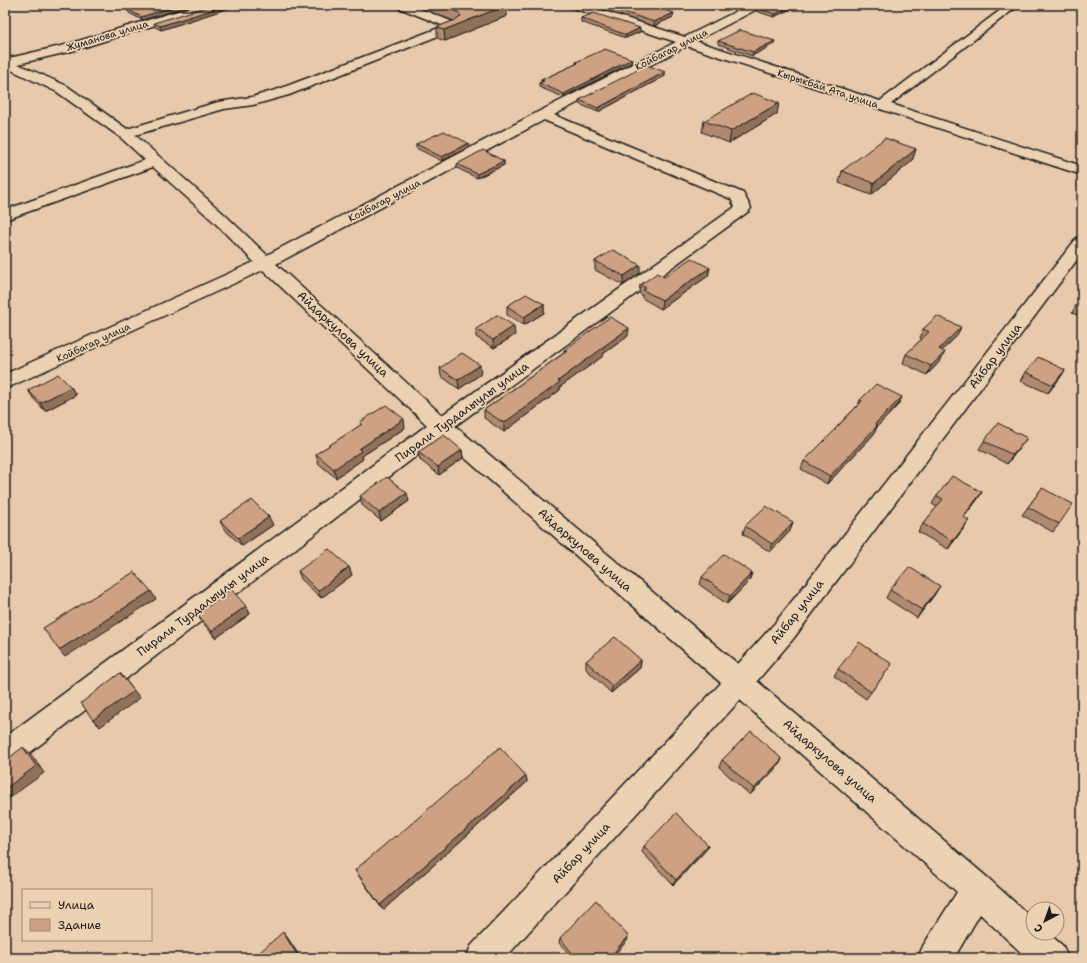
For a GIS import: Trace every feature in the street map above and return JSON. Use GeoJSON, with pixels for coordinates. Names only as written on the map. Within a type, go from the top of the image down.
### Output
{"type":"FeatureCollection","features":[{"type":"Feature","properties":{"kind":"street","name":"Жуманова улица"},"geometry":{"type":"LineString","coordinates":[[6,63],[68,48],[209,5]]}},
{"type":"Feature","properties":{"kind":"street"},"geometry":{"type":"LineString","coordinates":[[125,134],[223,105],[253,101],[284,92],[454,26],[401,5]]}},
{"type":"Feature","properties":{"kind":"street","name":"Кырыкбай Ата улица"},"geometry":{"type":"LineString","coordinates":[[574,5],[1082,171]]}},
{"type":"Feature","properties":{"kind":"street","name":"Койбагар улица"},"geometry":{"type":"LineString","coordinates":[[5,382],[266,263],[543,115],[757,5]]}},
{"type":"Feature","properties":{"kind":"street"},"geometry":{"type":"LineString","coordinates":[[881,106],[1014,5]]}},
{"type":"Feature","properties":{"kind":"street","name":"Айдаркулова улица"},"geometry":{"type":"LineString","coordinates":[[6,63],[62,89],[125,134],[218,217],[441,426],[739,682],[976,889],[1051,958]]}},
{"type":"Feature","properties":{"kind":"street","name":"Пирали Турдалыулы улица"},"geometry":{"type":"LineString","coordinates":[[5,754],[441,426],[743,208],[738,196],[543,115]]}},
{"type":"Feature","properties":{"kind":"street"},"geometry":{"type":"LineString","coordinates":[[5,215],[155,161]]}},
{"type":"Feature","properties":{"kind":"street","name":"Айбар улица"},"geometry":{"type":"LineString","coordinates":[[483,958],[739,682],[789,625],[1082,242]]}},
{"type":"Feature","properties":{"kind":"street"},"geometry":{"type":"LineString","coordinates":[[935,958],[976,889]]}},
{"type":"Feature","properties":{"kind":"building"},"geometry":{"type":"Polygon","coordinates":[[[143,5],[180,5],[141,17],[127,9],[143,5]]]}},
{"type":"Feature","properties":{"kind":"building"},"geometry":{"type":"Polygon","coordinates":[[[212,5],[228,5],[160,26],[154,23],[212,5]]]}},
{"type":"Feature","properties":{"kind":"building"},"geometry":{"type":"Polygon","coordinates":[[[439,5],[507,5],[444,30],[437,27],[458,19],[461,16],[458,12],[439,5]]]}},
{"type":"Feature","properties":{"kind":"building"},"geometry":{"type":"Polygon","coordinates":[[[613,5],[648,5],[674,13],[654,22],[608,7],[613,5]]]}},
{"type":"Feature","properties":{"kind":"building"},"geometry":{"type":"Polygon","coordinates":[[[762,5],[793,5],[775,14],[756,8],[762,5]]]}},
{"type":"Feature","properties":{"kind":"building"},"geometry":{"type":"Polygon","coordinates":[[[594,13],[640,28],[626,35],[581,18],[594,13]]]}},
{"type":"Feature","properties":{"kind":"building"},"geometry":{"type":"Polygon","coordinates":[[[740,30],[775,41],[753,52],[718,41],[740,30]]]}},
{"type":"Feature","properties":{"kind":"building"},"geometry":{"type":"Polygon","coordinates":[[[605,49],[632,59],[564,94],[539,83],[544,81],[541,80],[605,49]]]}},
{"type":"Feature","properties":{"kind":"building"},"geometry":{"type":"Polygon","coordinates":[[[647,65],[665,72],[598,108],[579,100],[647,65]]]}},
{"type":"Feature","properties":{"kind":"building"},"geometry":{"type":"Polygon","coordinates":[[[753,93],[779,103],[731,131],[704,121],[753,93]]]}},
{"type":"Feature","properties":{"kind":"building"},"geometry":{"type":"Polygon","coordinates":[[[444,131],[468,143],[442,157],[416,144],[444,131]]]}},
{"type":"Feature","properties":{"kind":"building"},"geometry":{"type":"Polygon","coordinates":[[[885,138],[916,149],[874,183],[842,171],[885,138]]]}},
{"type":"Feature","properties":{"kind":"building"},"geometry":{"type":"Polygon","coordinates":[[[483,150],[504,161],[477,174],[457,164],[483,150]]]}},
{"type":"Feature","properties":{"kind":"building"},"geometry":{"type":"Polygon","coordinates":[[[613,250],[640,265],[624,276],[595,261],[613,250]]]}},
{"type":"Feature","properties":{"kind":"building"},"geometry":{"type":"Polygon","coordinates":[[[691,258],[710,268],[662,300],[643,290],[646,288],[640,285],[657,273],[664,277],[691,258]]]}},
{"type":"Feature","properties":{"kind":"building"},"geometry":{"type":"Polygon","coordinates":[[[526,294],[544,304],[524,317],[507,306],[526,294]]]}},
{"type":"Feature","properties":{"kind":"building"},"geometry":{"type":"Polygon","coordinates":[[[1082,299],[1082,308],[1076,305],[1082,299]]]}},
{"type":"Feature","properties":{"kind":"building"},"geometry":{"type":"Polygon","coordinates":[[[497,315],[514,326],[493,340],[476,329],[497,315]]]}},
{"type":"Feature","properties":{"kind":"building"},"geometry":{"type":"Polygon","coordinates":[[[937,316],[961,327],[939,349],[945,352],[931,366],[906,354],[929,332],[923,329],[937,316]]]}},
{"type":"Feature","properties":{"kind":"building"},"geometry":{"type":"Polygon","coordinates":[[[610,317],[629,328],[558,381],[560,382],[504,423],[484,410],[567,351],[564,350],[610,317]]]}},
{"type":"Feature","properties":{"kind":"building"},"geometry":{"type":"Polygon","coordinates":[[[462,353],[480,365],[458,380],[440,368],[462,353]]]}},
{"type":"Feature","properties":{"kind":"building"},"geometry":{"type":"Polygon","coordinates":[[[1038,357],[1065,370],[1053,385],[1026,372],[1038,357]]]}},
{"type":"Feature","properties":{"kind":"building"},"geometry":{"type":"Polygon","coordinates":[[[58,374],[71,387],[40,403],[28,390],[58,374]]]}},
{"type":"Feature","properties":{"kind":"building"},"geometry":{"type":"Polygon","coordinates":[[[876,384],[902,397],[875,424],[877,426],[830,476],[804,461],[836,429],[862,401],[860,400],[876,384]]]}},
{"type":"Feature","properties":{"kind":"building"},"geometry":{"type":"Polygon","coordinates":[[[386,405],[404,419],[359,449],[361,451],[334,469],[316,454],[362,424],[360,422],[386,405]]]}},
{"type":"Feature","properties":{"kind":"building"},"geometry":{"type":"Polygon","coordinates":[[[998,423],[1027,438],[1013,455],[984,441],[998,423]]]}},
{"type":"Feature","properties":{"kind":"building"},"geometry":{"type":"Polygon","coordinates":[[[444,435],[462,450],[438,467],[418,452],[444,435]]]}},
{"type":"Feature","properties":{"kind":"building"},"geometry":{"type":"Polygon","coordinates":[[[952,476],[982,492],[963,517],[969,520],[953,541],[923,524],[943,499],[937,496],[952,476]]]}},
{"type":"Feature","properties":{"kind":"building"},"geometry":{"type":"Polygon","coordinates":[[[387,477],[407,493],[379,513],[360,496],[387,477]]]}},
{"type":"Feature","properties":{"kind":"building"},"geometry":{"type":"Polygon","coordinates":[[[1042,488],[1073,504],[1059,524],[1028,507],[1042,488]]]}},
{"type":"Feature","properties":{"kind":"building"},"geometry":{"type":"Polygon","coordinates":[[[252,500],[269,517],[238,538],[220,521],[252,500]]]}},
{"type":"Feature","properties":{"kind":"building"},"geometry":{"type":"Polygon","coordinates":[[[766,506],[793,522],[772,544],[745,526],[766,506]]]}},
{"type":"Feature","properties":{"kind":"building"},"geometry":{"type":"Polygon","coordinates":[[[329,549],[349,567],[318,591],[298,571],[329,549]]]}},
{"type":"Feature","properties":{"kind":"building"},"geometry":{"type":"Polygon","coordinates":[[[724,554],[752,573],[730,596],[702,577],[724,554]]]}},
{"type":"Feature","properties":{"kind":"building"},"geometry":{"type":"Polygon","coordinates":[[[909,567],[940,586],[922,610],[890,590],[909,567]]]}},
{"type":"Feature","properties":{"kind":"building"},"geometry":{"type":"Polygon","coordinates":[[[134,572],[151,591],[59,650],[43,628],[134,572]]]}},
{"type":"Feature","properties":{"kind":"building"},"geometry":{"type":"Polygon","coordinates":[[[231,589],[246,606],[212,631],[197,615],[231,589]]]}},
{"type":"Feature","properties":{"kind":"building"},"geometry":{"type":"Polygon","coordinates":[[[615,637],[641,660],[612,686],[586,661],[615,637]]]}},
{"type":"Feature","properties":{"kind":"building"},"geometry":{"type":"Polygon","coordinates":[[[859,642],[892,664],[871,692],[838,669],[859,642]]]}},
{"type":"Feature","properties":{"kind":"building"},"geometry":{"type":"Polygon","coordinates":[[[120,673],[134,691],[93,720],[81,703],[120,673]]]}},
{"type":"Feature","properties":{"kind":"building"},"geometry":{"type":"Polygon","coordinates":[[[751,731],[782,759],[754,789],[722,760],[751,731]]]}},
{"type":"Feature","properties":{"kind":"building"},"geometry":{"type":"Polygon","coordinates":[[[23,747],[36,766],[5,789],[5,760],[23,747]]]}},
{"type":"Feature","properties":{"kind":"building"},"geometry":{"type":"Polygon","coordinates":[[[500,747],[526,776],[380,905],[355,870],[395,836],[396,837],[500,747]]]}},
{"type":"Feature","properties":{"kind":"building"},"geometry":{"type":"Polygon","coordinates":[[[676,813],[708,845],[676,880],[644,846],[676,813]]]}},
{"type":"Feature","properties":{"kind":"building"},"geometry":{"type":"Polygon","coordinates":[[[596,900],[628,936],[609,958],[576,958],[560,938],[596,900]]]}},
{"type":"Feature","properties":{"kind":"building"},"geometry":{"type":"Polygon","coordinates":[[[283,932],[299,958],[253,958],[283,932]]]}}]}
